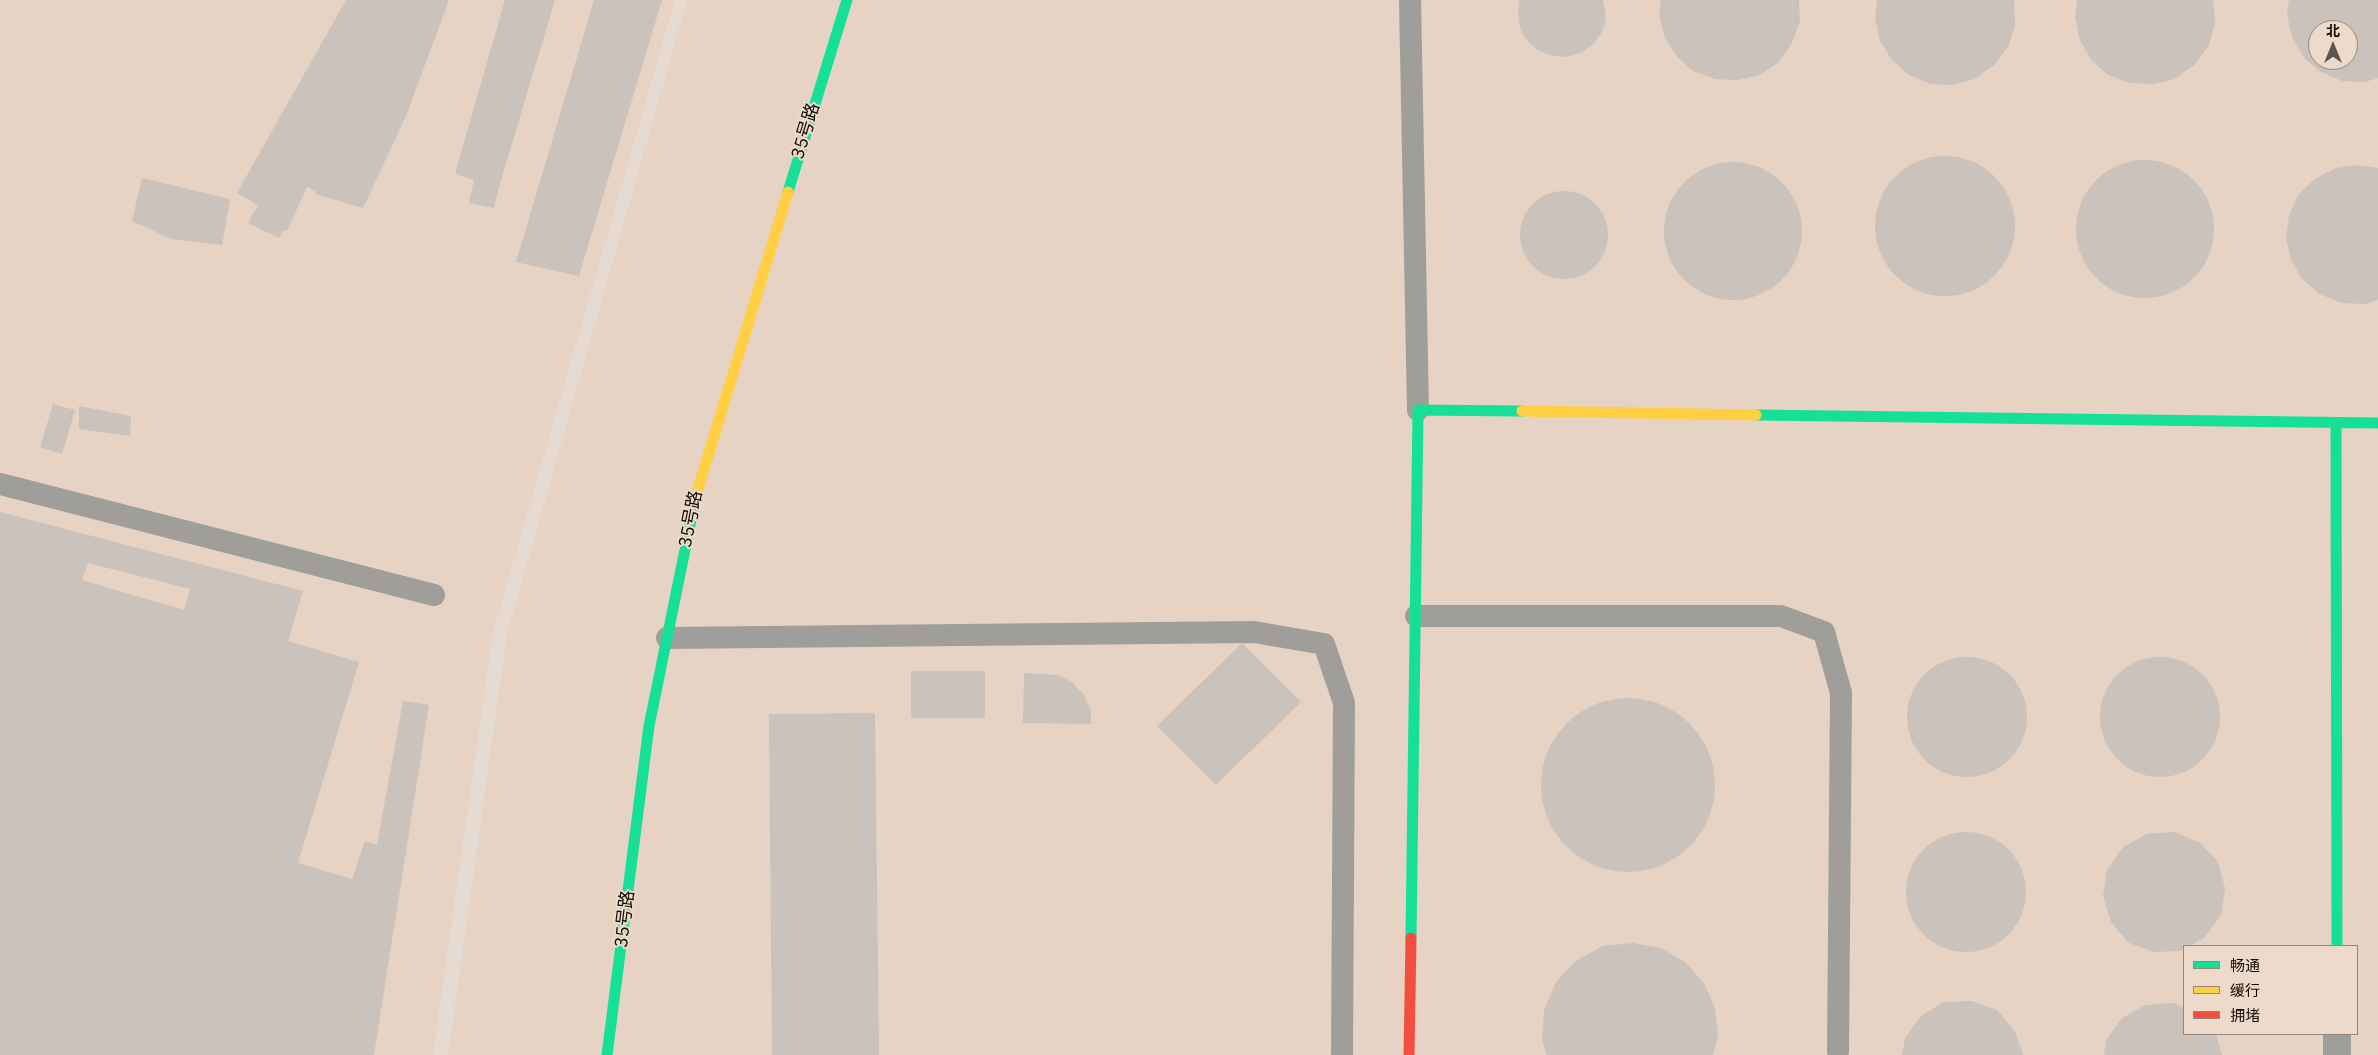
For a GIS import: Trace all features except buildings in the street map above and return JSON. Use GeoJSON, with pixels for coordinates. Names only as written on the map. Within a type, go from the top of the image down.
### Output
{"type":"FeatureCollection","features":[{"type":"Feature","properties":{"kind":"street","name":"35号路"},"geometry":{"type":"LineString","coordinates":[[607,1055],[650,726],[699,479],[847,0]]}},
{"type":"Feature","properties":{"kind":"street"},"geometry":{"type":"LineString","coordinates":[[1409,1055],[1418,410],[2378,423]]}},
{"type":"Feature","properties":{"kind":"street"},"geometry":{"type":"LineString","coordinates":[[2336,423],[2337,945]]}},
{"type":"Feature","properties":{"kind":"street"},"geometry":{"type":"LineString","coordinates":[[2337,1035],[2337,1055]]}},
{"type":"Feature","properties":{"kind":"lane"},"geometry":{"type":"LineString","coordinates":[[1410,0],[1418,410]]}},
{"type":"Feature","properties":{"kind":"lane"},"geometry":{"type":"LineString","coordinates":[[0,484],[434,595]]}},
{"type":"Feature","properties":{"kind":"lane"},"geometry":{"type":"LineString","coordinates":[[1416,616],[1781,616],[1824,632],[1841,693],[1838,1051]]}},
{"type":"Feature","properties":{"kind":"lane"},"geometry":{"type":"LineString","coordinates":[[667,638],[1254,632],[1324,644],[1344,703],[1342,1055]]}},
{"type":"Feature","properties":{"kind":"shaded area"},"geometry":{"type":"Polygon","coordinates":[[[0,0],[675,0],[493,633],[433,1055],[0,1055],[0,0]]]}},
{"type":"Feature","properties":{"kind":"shaded area"},"geometry":{"type":"Polygon","coordinates":[[[687,0],[2378,0],[2378,1055],[448,1055],[507,634],[687,0]]]}},
{"type":"Feature","properties":{"kind":"traffic: fast"},"geometry":{"type":"LineString","coordinates":[[788,192],[847,0]]}},
{"type":"Feature","properties":{"kind":"traffic: fast"},"geometry":{"type":"LineString","coordinates":[[1411,938],[1418,410],[1522,411]]}},
{"type":"Feature","properties":{"kind":"traffic: fast"},"geometry":{"type":"LineString","coordinates":[[1756,415],[2378,423]]}},
{"type":"Feature","properties":{"kind":"traffic: fast"},"geometry":{"type":"LineString","coordinates":[[2336,423],[2337,945]]}},
{"type":"Feature","properties":{"kind":"traffic: fast"},"geometry":{"type":"LineString","coordinates":[[607,1055],[649,726],[696,496]]}},
{"type":"Feature","properties":{"kind":"traffic: slow"},"geometry":{"type":"LineString","coordinates":[[696,496],[788,192]]}},
{"type":"Feature","properties":{"kind":"traffic: slow"},"geometry":{"type":"LineString","coordinates":[[1522,411],[1756,415]]}},
{"type":"Feature","properties":{"kind":"traffic: jam"},"geometry":{"type":"LineString","coordinates":[[1409,1055],[1411,938]]}}]}
